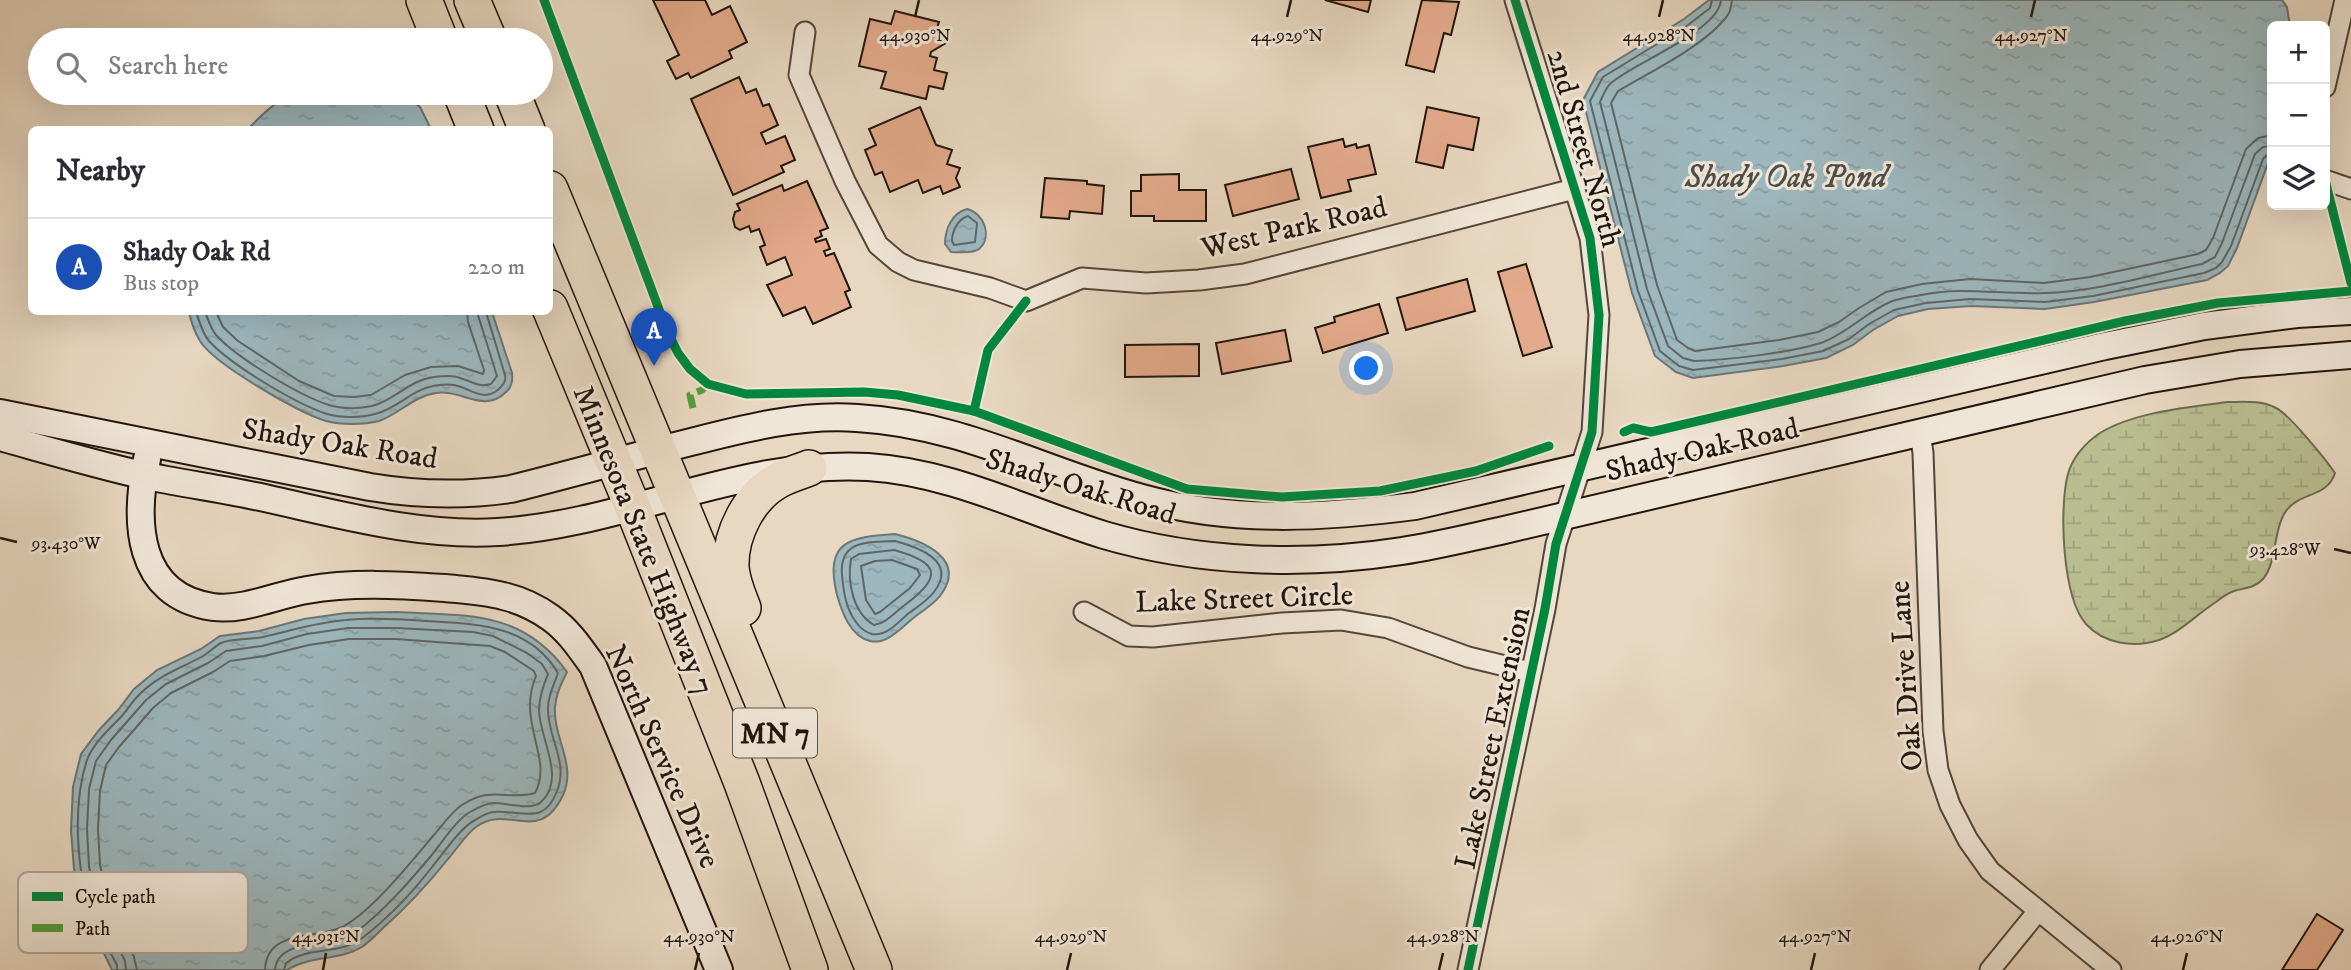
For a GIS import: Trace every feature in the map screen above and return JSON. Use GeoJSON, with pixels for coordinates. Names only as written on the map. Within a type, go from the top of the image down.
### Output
{"type":"FeatureCollection","features":[{"type":"Feature","properties":{"kind":"highway"},"geometry":{"type":"LineString","coordinates":[[424,0],[435,28]]}},
{"type":"Feature","properties":{"kind":"highway"},"geometry":{"type":"LineString","coordinates":[[472,0],[484,28]]}},
{"type":"Feature","properties":{"kind":"highway"},"geometry":{"type":"LineString","coordinates":[[466,105],[474,126]]}},
{"type":"Feature","properties":{"kind":"highway"},"geometry":{"type":"LineString","coordinates":[[517,105],[525,126]]}},
{"type":"Feature","properties":{"kind":"highway","name":"Minnesota State Highway 7"},"geometry":{"type":"LineString","coordinates":[[553,196],[875,970]]}},
{"type":"Feature","properties":{"kind":"highway","name":"Minnesota State Highway 7"},"geometry":{"type":"LineString","coordinates":[[553,315],[742,783],[810,970]]}},
{"type":"Feature","properties":{"kind":"highway"},"geometry":{"type":"LineString","coordinates":[[809,467],[777,481],[758,496],[747,510],[735,539],[732,569],[735,587],[782,705],[875,970]]}},
{"type":"Feature","properties":{"kind":"main road","name":"Shady Oak Road"},"geometry":{"type":"LineString","coordinates":[[0,413],[370,487],[445,495],[511,489],[659,450],[790,420],[826,417],[891,421],[962,435],[1100,485],[1171,505],[1220,513],[1313,517],[1415,506],[2192,328],[2297,314],[2351,311]]}},
{"type":"Feature","properties":{"kind":"main road","name":"Shady Oak Road"},"geometry":{"type":"LineString","coordinates":[[0,438],[144,475],[410,528],[452,532],[536,528],[633,508],[735,479],[809,467],[873,467],[921,475],[969,488],[1109,536],[1159,547],[1264,559],[1322,559],[1402,551],[1564,516],[2145,380],[2240,364],[2351,355]]}},
{"type":"Feature","properties":{"kind":"main road","name":"North Service Drive"},"geometry":{"type":"LineString","coordinates":[[150,443],[140,497],[142,535],[147,556],[157,576],[168,588],[197,603],[213,607],[242,606],[308,590],[348,585],[470,590],[525,603],[551,618],[572,636],[593,666],[719,970]]}},
{"type":"Feature","properties":{"kind":"street","name":"2nd Street North"},"geometry":{"type":"LineString","coordinates":[[1515,0],[1590,238],[1599,315],[1592,432],[1564,516]]}},
{"type":"Feature","properties":{"kind":"street"},"geometry":{"type":"LineString","coordinates":[[2326,84],[2345,0]]}},
{"type":"Feature","properties":{"kind":"street","name":"West Park Road"},"geometry":{"type":"LineString","coordinates":[[805,32],[799,75],[845,181],[878,245],[898,262],[914,270],[990,288],[1026,301],[1082,278],[1146,283],[1245,274],[1574,189]]}},
{"type":"Feature","properties":{"kind":"street"},"geometry":{"type":"LineString","coordinates":[[2330,182],[2351,189]]}},
{"type":"Feature","properties":{"kind":"street","name":"Oak Drive Lane"},"geometry":{"type":"LineString","coordinates":[[1920,433],[1923,453],[1933,731],[1938,770],[1950,805],[1968,839],[1990,871],[2111,970]]}},
{"type":"Feature","properties":{"kind":"street","name":"Lake Street Extension"},"geometry":{"type":"LineString","coordinates":[[1468,970],[1564,516]]}},
{"type":"Feature","properties":{"kind":"street","name":"Lake Street Circle"},"geometry":{"type":"LineString","coordinates":[[1084,612],[1129,636],[1153,637],[1315,620],[1362,623],[1411,635],[1468,657],[1530,672]]}},
{"type":"Feature","properties":{"kind":"street"},"geometry":{"type":"LineString","coordinates":[[1990,970],[2038,911]]}},
{"type":"Feature","properties":{"kind":"green space"},"geometry":{"type":"Polygon","coordinates":[[[2228,402],[2264,404],[2282,412],[2335,473],[2331,481],[2319,491],[2296,502],[2284,514],[2271,564],[2263,579],[2256,584],[2227,594],[2182,628],[2159,640],[2130,644],[2101,636],[2086,624],[2078,611],[2067,573],[2063,529],[2065,489],[2073,462],[2080,451],[2100,433],[2129,420],[2228,402]]]}},
{"type":"Feature","properties":{"kind":"water","name":"Shady Oak Pond"},"geometry":{"type":"Polygon","coordinates":[[[1709,0],[2282,0],[2287,7],[2289,21],[2267,21],[2267,166],[2237,248],[2228,266],[2220,273],[2207,280],[2045,309],[1971,306],[1928,309],[1898,316],[1853,345],[1826,358],[1693,378],[1676,372],[1655,356],[1632,293],[1583,100],[1598,72],[1684,19],[1709,0]]]}},
{"type":"Feature","properties":{"kind":"water"},"geometry":{"type":"Polygon","coordinates":[[[274,105],[417,105],[430,126],[251,126],[274,105]]]}},
{"type":"Feature","properties":{"kind":"water"},"geometry":{"type":"Polygon","coordinates":[[[967,209],[978,215],[985,226],[983,244],[976,251],[951,252],[945,244],[948,227],[957,214],[967,209]]]}},
{"type":"Feature","properties":{"kind":"water"},"geometry":{"type":"Polygon","coordinates":[[[190,315],[493,315],[512,373],[512,384],[498,398],[489,401],[436,393],[421,398],[379,421],[345,424],[326,421],[278,398],[222,362],[208,351],[193,327],[190,315]]]}},
{"type":"Feature","properties":{"kind":"water"},"geometry":{"type":"Polygon","coordinates":[[[895,534],[918,541],[938,554],[949,572],[947,583],[937,600],[897,632],[882,641],[870,641],[857,634],[844,616],[837,595],[834,563],[844,545],[853,540],[895,534]]]}},
{"type":"Feature","properties":{"kind":"water"},"geometry":{"type":"Polygon","coordinates":[[[396,612],[469,616],[511,626],[550,651],[567,672],[558,693],[555,718],[566,762],[567,784],[554,810],[544,818],[533,821],[500,819],[476,827],[408,904],[367,943],[353,951],[305,962],[287,970],[112,970],[104,953],[248,953],[248,872],[75,872],[71,830],[73,787],[81,754],[134,689],[157,670],[201,649],[220,636],[346,613],[396,612]]]}},
{"type":"Feature","properties":{"kind":"building"},"geometry":{"type":"Polygon","coordinates":[[[653,0],[705,0],[712,15],[730,6],[747,42],[729,51],[732,58],[691,78],[688,73],[676,79],[667,61],[679,55],[653,0]]]}},
{"type":"Feature","properties":{"kind":"building"},"geometry":{"type":"Polygon","coordinates":[[[1325,0],[1371,0],[1368,12],[1325,0]]]}},
{"type":"Feature","properties":{"kind":"building"},"geometry":{"type":"Polygon","coordinates":[[[1422,0],[1459,2],[1451,35],[1444,33],[1434,72],[1406,65],[1422,0]]]}},
{"type":"Feature","properties":{"kind":"building"},"geometry":{"type":"Polygon","coordinates":[[[895,11],[939,22],[937,28],[946,43],[931,52],[930,56],[937,58],[934,70],[947,73],[943,89],[929,86],[926,99],[881,88],[886,72],[859,66],[870,19],[891,24],[895,11]]]}},
{"type":"Feature","properties":{"kind":"building"},"geometry":{"type":"Polygon","coordinates":[[[739,77],[746,93],[756,89],[763,106],[769,104],[778,125],[761,133],[766,144],[785,136],[795,160],[781,166],[784,172],[733,195],[691,99],[739,77]]]}},
{"type":"Feature","properties":{"kind":"building"},"geometry":{"type":"Polygon","coordinates":[[[920,107],[936,145],[952,150],[947,164],[960,168],[956,178],[960,187],[943,194],[940,186],[923,193],[918,180],[890,192],[882,172],[875,175],[865,150],[876,145],[869,129],[920,107]]]}},
{"type":"Feature","properties":{"kind":"building"},"geometry":{"type":"Polygon","coordinates":[[[1427,107],[1479,118],[1473,150],[1448,145],[1443,168],[1416,162],[1427,107]]]}},
{"type":"Feature","properties":{"kind":"building"},"geometry":{"type":"Polygon","coordinates":[[[1343,139],[1345,147],[1369,145],[1376,174],[1348,180],[1351,191],[1321,198],[1308,147],[1343,139]]]}},
{"type":"Feature","properties":{"kind":"building"},"geometry":{"type":"Polygon","coordinates":[[[1291,169],[1299,199],[1233,216],[1225,185],[1291,169]]]}},
{"type":"Feature","properties":{"kind":"building"},"geometry":{"type":"Polygon","coordinates":[[[1179,174],[1179,190],[1206,190],[1206,221],[1154,221],[1154,216],[1131,216],[1131,191],[1141,191],[1141,175],[1179,174]]]}},
{"type":"Feature","properties":{"kind":"building"},"geometry":{"type":"Polygon","coordinates":[[[1045,178],[1087,181],[1087,184],[1104,186],[1102,214],[1070,211],[1069,219],[1041,217],[1045,178]]]}},
{"type":"Feature","properties":{"kind":"building"},"geometry":{"type":"Polygon","coordinates":[[[807,181],[828,228],[820,231],[822,236],[815,239],[816,242],[826,239],[830,249],[824,251],[826,256],[834,253],[850,290],[845,292],[851,307],[813,324],[805,307],[783,316],[767,285],[792,275],[785,257],[767,265],[760,247],[765,245],[759,229],[751,232],[749,226],[740,230],[735,227],[733,219],[735,212],[740,210],[737,204],[782,185],[784,191],[807,181]]]}},
{"type":"Feature","properties":{"kind":"building"},"geometry":{"type":"Polygon","coordinates":[[[1526,264],[1552,347],[1523,356],[1498,272],[1526,264]]]}},
{"type":"Feature","properties":{"kind":"building"},"geometry":{"type":"Polygon","coordinates":[[[1467,279],[1475,311],[1406,330],[1397,298],[1467,279]]]}},
{"type":"Feature","properties":{"kind":"building"},"geometry":{"type":"Polygon","coordinates":[[[1379,304],[1388,333],[1323,353],[1315,328],[1335,322],[1334,317],[1379,304]]]}},
{"type":"Feature","properties":{"kind":"building"},"geometry":{"type":"Polygon","coordinates":[[[1285,330],[1291,361],[1222,374],[1216,343],[1285,330]]]}},
{"type":"Feature","properties":{"kind":"building"},"geometry":{"type":"Polygon","coordinates":[[[1199,344],[1199,376],[1125,377],[1125,345],[1199,344]]]}},
{"type":"Feature","properties":{"kind":"building"},"geometry":{"type":"Polygon","coordinates":[[[2317,914],[2343,930],[2317,970],[2282,970],[2317,914]]]}},
{"type":"Feature","properties":{"kind":"marked path"},"geometry":{"type":"LineString","coordinates":[[693,408],[690,395],[708,384]]}},
{"type":"Feature","properties":{"kind":"cycle path"},"geometry":{"type":"LineString","coordinates":[[544,0],[667,331],[690,369],[708,384],[746,394],[864,392],[898,395],[974,411],[1187,489],[1282,497],[1380,491],[1476,471],[1549,446]]}},
{"type":"Feature","properties":{"kind":"cycle path"},"geometry":{"type":"LineString","coordinates":[[1468,970],[1545,609],[1556,544],[1592,432],[1599,315],[1590,238],[1515,0]]}},
{"type":"Feature","properties":{"kind":"cycle path"},"geometry":{"type":"LineString","coordinates":[[2330,200],[2351,283]]}},
{"type":"Feature","properties":{"kind":"cycle path"},"geometry":{"type":"LineString","coordinates":[[1624,432],[1633,428],[1651,432],[2125,321],[2218,303],[2351,291]]}},
{"type":"Feature","properties":{"kind":"cycle path"},"geometry":{"type":"LineString","coordinates":[[974,411],[988,350],[1026,301]]}},
{"type":"Feature","properties":{"kind":"place","name":"Shady Oak Rd"},"geometry":{"type":"Point","coordinates":[654,366]}}]}
